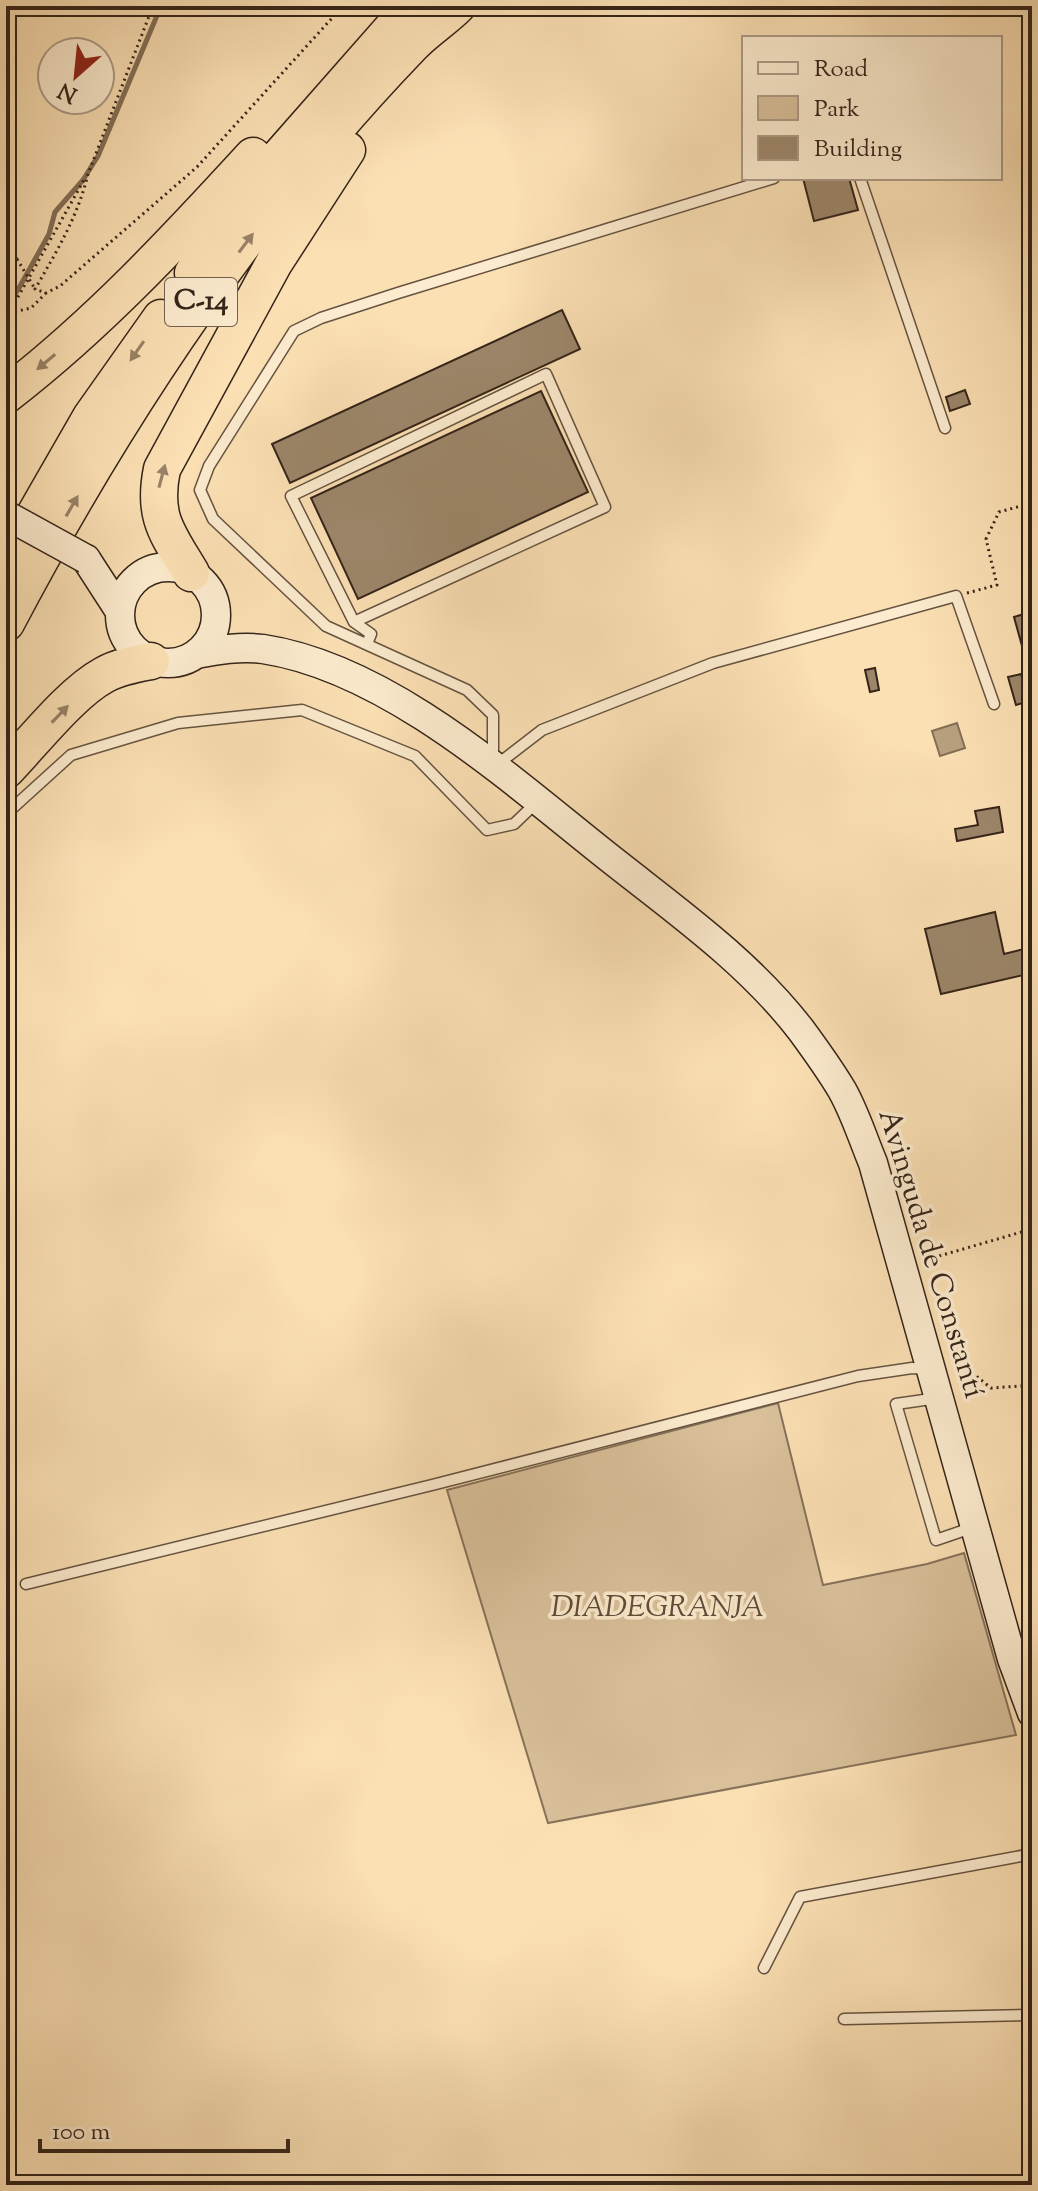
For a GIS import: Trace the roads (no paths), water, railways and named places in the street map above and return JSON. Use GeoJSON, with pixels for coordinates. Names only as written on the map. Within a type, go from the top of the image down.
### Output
{"type":"FeatureCollection","features":[{"type":"Feature","properties":{"kind":"highway"},"geometry":{"type":"LineString","coordinates":[[6,395],[91,323],[171,243],[394,6]]}},
{"type":"Feature","properties":{"kind":"highway","name":"C-14"},"geometry":{"type":"LineString","coordinates":[[6,565],[91,417],[266,172],[412,6]]}},
{"type":"Feature","properties":{"kind":"highway"},"geometry":{"type":"LineString","coordinates":[[191,573],[164,528],[158,510],[162,469],[303,214],[343,155],[421,56],[451,12]]}},
{"type":"Feature","properties":{"kind":"highway","name":"C-14"},"geometry":{"type":"LineString","coordinates":[[6,623],[121,420],[201,301],[287,190],[373,88],[414,43],[451,12]]}},
{"type":"Feature","properties":{"kind":"highway"},"geometry":{"type":"LineString","coordinates":[[6,770],[79,694],[101,676],[118,668],[151,661]]}},
{"type":"Feature","properties":{"kind":"main road"},"geometry":{"type":"LineString","coordinates":[[6,515],[86,559],[146,572]]}},
{"type":"Feature","properties":{"kind":"main road"},"geometry":{"type":"LineString","coordinates":[[86,559],[119,610]]}},
{"type":"Feature","properties":{"kind":"main road"},"geometry":{"type":"LineString","coordinates":[[176,568],[191,573],[204,583],[214,603],[237,626],[285,653],[238,648],[196,654],[166,664],[151,661],[137,653],[127,641],[119,610],[133,582],[146,572],[176,568]]}},
{"type":"Feature","properties":{"kind":"main road"},"geometry":{"type":"LineString","coordinates":[[196,654],[207,643],[214,628],[214,603]]}},
{"type":"Feature","properties":{"kind":"main road","name":"Avinguda de Constantí"},"geometry":{"type":"LineString","coordinates":[[285,653],[384,692],[434,723],[721,946],[800,1029],[842,1091],[873,1163],[1012,1659],[1032,1713]]}},
{"type":"Feature","properties":{"kind":"lane"},"geometry":{"type":"LineString","coordinates":[[493,767],[493,715],[467,690],[326,626],[213,519],[200,490],[209,466],[294,331],[321,318],[398,293],[767,180]]}},
{"type":"Feature","properties":{"kind":"lane"},"geometry":{"type":"LineString","coordinates":[[861,180],[945,428]]}},
{"type":"Feature","properties":{"kind":"lane"},"geometry":{"type":"LineString","coordinates":[[354,622],[605,507],[546,374],[291,496],[354,622],[371,634],[367,644]]}},
{"type":"Feature","properties":{"kind":"lane"},"geometry":{"type":"LineString","coordinates":[[493,767],[542,730],[713,663],[956,596],[994,704]]}},
{"type":"Feature","properties":{"kind":"lane"},"geometry":{"type":"LineString","coordinates":[[6,814],[71,755],[178,723],[302,710],[415,756],[487,830],[514,824],[538,801]]}},
{"type":"Feature","properties":{"kind":"lane"},"geometry":{"type":"LineString","coordinates":[[26,1584],[858,1376],[912,1368],[931,1369]]}},
{"type":"Feature","properties":{"kind":"lane"},"geometry":{"type":"LineString","coordinates":[[940,1398],[896,1404],[936,1540],[975,1526]]}},
{"type":"Feature","properties":{"kind":"lane"},"geometry":{"type":"LineString","coordinates":[[764,1968],[800,1897],[1032,1854]]}},
{"type":"Feature","properties":{"kind":"lane"},"geometry":{"type":"LineString","coordinates":[[844,2019],[1032,2015]]}},
{"type":"Feature","properties":{"kind":"waterway"},"geometry":{"type":"LineString","coordinates":[[6,307],[49,234],[55,212],[83,180],[98,156],[161,6]]}},
{"type":"Feature","properties":{"kind":"park label","name":"DIADEGRANJA"},"geometry":{"type":"Point","coordinates":[657,1608]}}]}
